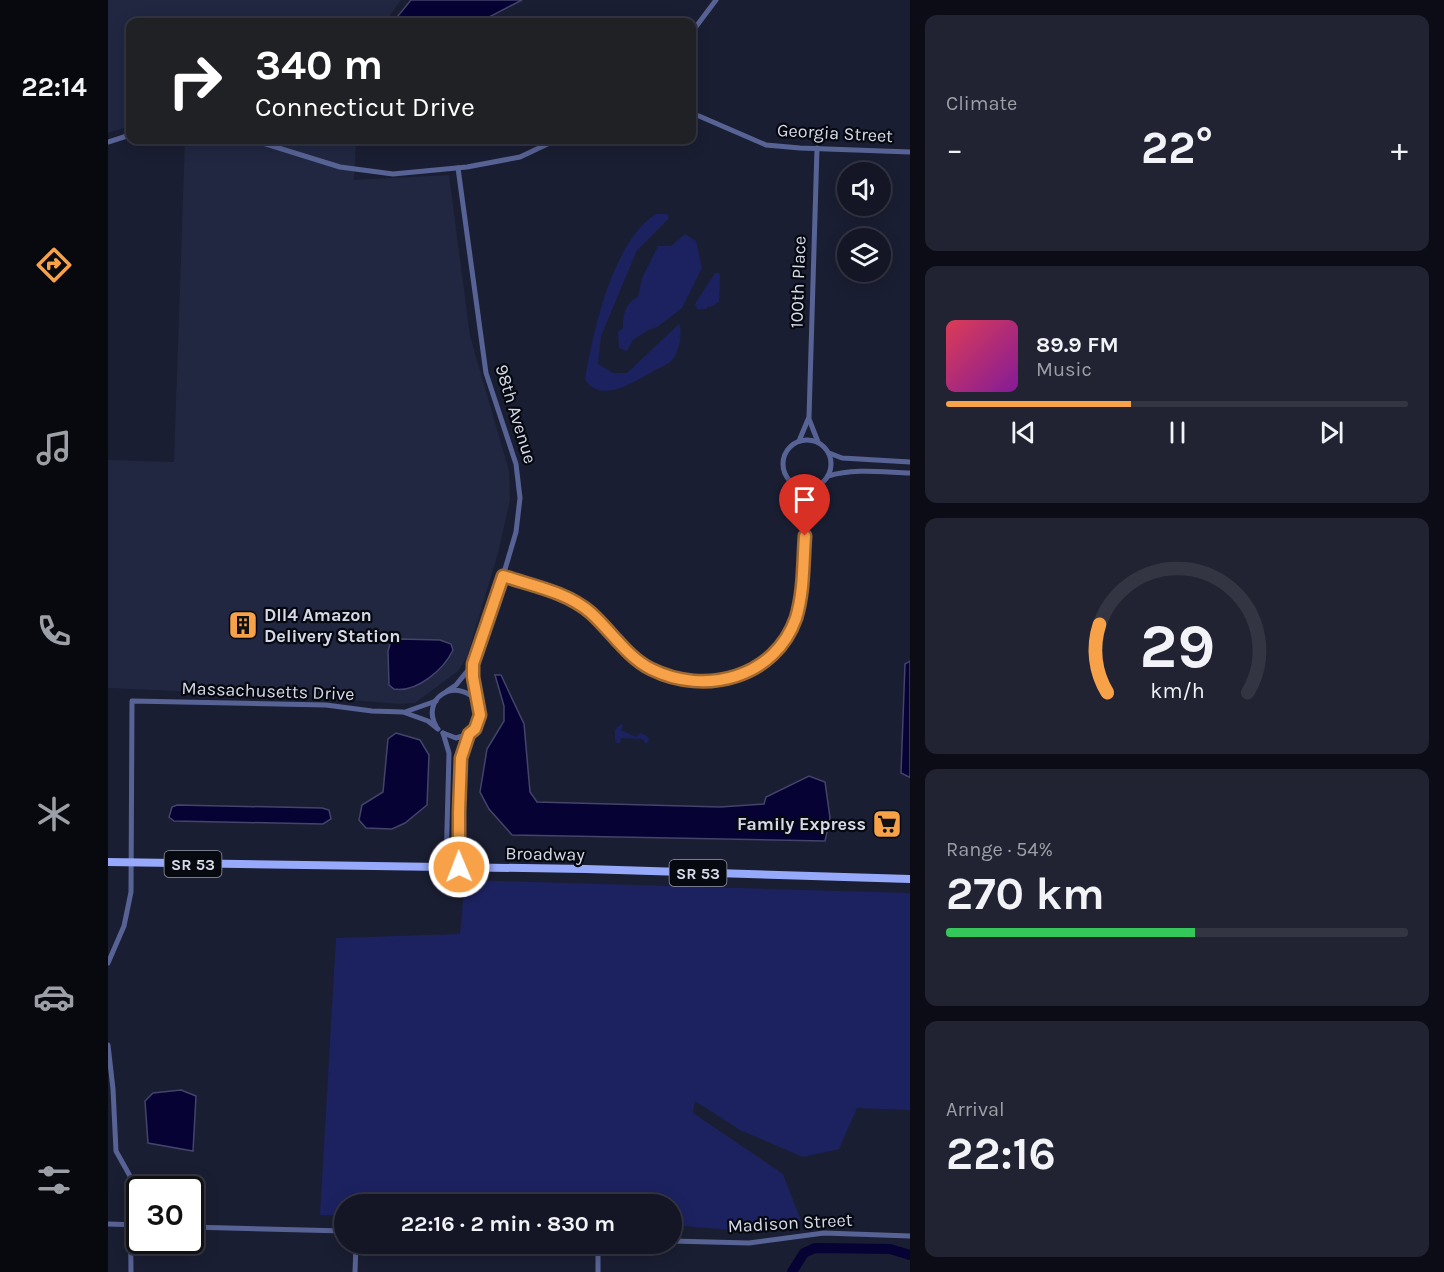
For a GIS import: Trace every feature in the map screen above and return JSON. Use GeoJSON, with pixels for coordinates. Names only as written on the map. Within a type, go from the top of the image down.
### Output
{"type":"FeatureCollection","features":[{"type":"Feature","properties":{"kind":"main road","name":"Broadway"},"geometry":{"type":"LineString","coordinates":[[108,862],[459,867],[910,879]]}},
{"type":"Feature","properties":{"kind":"street"},"geometry":{"type":"LineString","coordinates":[[696,27],[716,0]]}},
{"type":"Feature","properties":{"kind":"street","name":"Georgia Street"},"geometry":{"type":"LineString","coordinates":[[696,116],[766,144],[910,152]]}},
{"type":"Feature","properties":{"kind":"street"},"geometry":{"type":"LineString","coordinates":[[108,142],[126,136]]}},
{"type":"Feature","properties":{"kind":"street"},"geometry":{"type":"LineString","coordinates":[[266,144],[328,164],[393,174],[458,168],[521,157],[548,144]]}},
{"type":"Feature","properties":{"kind":"street","name":"100th Place"},"geometry":{"type":"LineString","coordinates":[[799,441],[809,417],[817,148]]}},
{"type":"Feature","properties":{"kind":"street","name":"98th Avenue"},"geometry":{"type":"LineString","coordinates":[[436,701],[456,685],[473,664],[503,576],[519,515],[519,483],[516,464],[486,373],[458,168]]}},
{"type":"Feature","properties":{"kind":"street","name":"100th Place"},"geometry":{"type":"LineString","coordinates":[[809,417],[818,442]]}},
{"type":"Feature","properties":{"kind":"street"},"geometry":{"type":"LineString","coordinates":[[910,462],[850,459],[829,453],[818,442],[812,440],[799,441],[791,446],[784,462],[789,479],[806,488],[816,486],[828,476],[842,472],[910,473]]}},
{"type":"Feature","properties":{"kind":"street"},"geometry":{"type":"LineString","coordinates":[[828,476],[831,469],[829,453]]}},
{"type":"Feature","properties":{"kind":"street"},"geometry":{"type":"LineString","coordinates":[[796,484],[806,515]]}},
{"type":"Feature","properties":{"kind":"street"},"geometry":{"type":"LineString","coordinates":[[503,576],[563,595],[577,603],[649,668],[682,681],[727,680],[751,670],[772,655],[786,638],[795,619],[801,598],[806,515],[816,486]]}},
{"type":"Feature","properties":{"kind":"street","name":"98th Avenue"},"geometry":{"type":"LineString","coordinates":[[459,867],[461,758],[469,734],[475,729],[480,715],[476,700],[473,664]]}},
{"type":"Feature","properties":{"kind":"street"},"geometry":{"type":"LineString","coordinates":[[447,691],[463,690],[476,700]]}},
{"type":"Feature","properties":{"kind":"street","name":"Massachusetts Drive"},"geometry":{"type":"LineString","coordinates":[[131,863],[132,701],[326,705],[403,712]]}},
{"type":"Feature","properties":{"kind":"street"},"geometry":{"type":"LineString","coordinates":[[403,712],[436,701]]}},
{"type":"Feature","properties":{"kind":"street"},"geometry":{"type":"LineString","coordinates":[[436,701],[432,715],[449,753],[446,867]]}},
{"type":"Feature","properties":{"kind":"street"},"geometry":{"type":"LineString","coordinates":[[403,712],[428,721],[440,731],[456,738],[469,734]]}},
{"type":"Feature","properties":{"kind":"street"},"geometry":{"type":"LineString","coordinates":[[108,963],[123,926],[131,892],[131,863]]}},
{"type":"Feature","properties":{"kind":"street"},"geometry":{"type":"LineString","coordinates":[[108,1045],[116,1151],[130,1176]]}},
{"type":"Feature","properties":{"kind":"street"},"geometry":{"type":"LineString","coordinates":[[108,1224],[126,1225]]}},
{"type":"Feature","properties":{"kind":"street"},"geometry":{"type":"LineString","coordinates":[[204,1227],[334,1231]]}},
{"type":"Feature","properties":{"kind":"street","name":"Madison Street"},"geometry":{"type":"LineString","coordinates":[[682,1241],[749,1243],[824,1233],[910,1236]]}},
{"type":"Feature","properties":{"kind":"street"},"geometry":{"type":"LineString","coordinates":[[131,1254],[131,1272]]}},
{"type":"Feature","properties":{"kind":"street"},"geometry":{"type":"LineString","coordinates":[[355,1272],[356,1254]]}},
{"type":"Feature","properties":{"kind":"street"},"geometry":{"type":"LineString","coordinates":[[598,1254],[598,1272]]}},
{"type":"Feature","properties":{"kind":"shaded area"},"geometry":{"type":"Polygon","coordinates":[[[108,0],[401,0],[388,18],[126,18],[126,127],[108,133],[108,0]]]}},
{"type":"Feature","properties":{"kind":"shaded area"},"geometry":{"type":"Polygon","coordinates":[[[411,0],[522,0],[487,18],[396,18],[411,0]]]}},
{"type":"Feature","properties":{"kind":"shaded area"},"geometry":{"type":"Polygon","coordinates":[[[185,144],[356,144],[354,180],[449,175],[470,336],[509,471],[510,500],[498,553],[467,657],[458,671],[415,703],[399,704],[314,697],[108,688],[108,460],[174,462],[185,144]]]}},
{"type":"Feature","properties":{"kind":"shaded area"},"geometry":{"type":"Polygon","coordinates":[[[656,214],[667,214],[669,218],[637,250],[601,336],[598,364],[613,373],[627,373],[679,324],[681,332],[678,347],[672,360],[665,365],[618,389],[600,390],[592,387],[585,380],[593,337],[607,289],[628,244],[641,227],[656,214]]]}},
{"type":"Feature","properties":{"kind":"shaded area"},"geometry":{"type":"Polygon","coordinates":[[[685,234],[696,241],[702,268],[682,308],[657,327],[633,340],[627,351],[619,348],[618,332],[623,328],[626,310],[630,303],[638,297],[642,278],[658,246],[671,246],[685,234]]]}},
{"type":"Feature","properties":{"kind":"shaded area"},"geometry":{"type":"Polygon","coordinates":[[[715,273],[719,273],[720,276],[719,302],[706,309],[697,309],[695,304],[715,273]]]}},
{"type":"Feature","properties":{"kind":"shaded area"},"geometry":{"type":"Polygon","coordinates":[[[400,639],[440,640],[451,644],[453,650],[443,665],[429,678],[412,687],[394,689],[389,685],[388,651],[391,641],[400,639]]]}},
{"type":"Feature","properties":{"kind":"shaded area"},"geometry":{"type":"Polygon","coordinates":[[[910,661],[909,777],[901,773],[905,664],[910,661]]]}},
{"type":"Feature","properties":{"kind":"shaded area"},"geometry":{"type":"Polygon","coordinates":[[[495,675],[501,675],[524,724],[530,792],[537,802],[720,807],[764,804],[766,797],[809,776],[825,782],[830,818],[825,841],[512,835],[489,809],[480,792],[487,749],[504,721],[504,706],[495,675]]]}},
{"type":"Feature","properties":{"kind":"shaded area"},"geometry":{"type":"Polygon","coordinates":[[[621,724],[623,726],[621,730],[636,737],[640,733],[647,736],[649,739],[647,743],[643,739],[621,738],[620,743],[617,743],[615,730],[621,724]]]}},
{"type":"Feature","properties":{"kind":"shaded area"},"geometry":{"type":"Polygon","coordinates":[[[396,733],[420,740],[429,755],[427,805],[405,823],[392,829],[366,828],[359,820],[362,805],[383,792],[388,739],[396,733]]]}},
{"type":"Feature","properties":{"kind":"shaded area"},"geometry":{"type":"Polygon","coordinates":[[[177,805],[322,808],[329,810],[331,819],[323,824],[174,821],[169,817],[172,807],[177,805]]]}},
{"type":"Feature","properties":{"kind":"shaded area"},"geometry":{"type":"Polygon","coordinates":[[[465,880],[910,893],[910,1110],[857,1108],[839,1149],[803,1157],[740,1130],[695,1101],[693,1113],[783,1174],[801,1221],[745,1231],[682,1226],[682,1194],[334,1194],[334,1216],[320,1215],[336,938],[460,934],[465,880]]]}},
{"type":"Feature","properties":{"kind":"shaded area"},"geometry":{"type":"Polygon","coordinates":[[[181,1090],[196,1096],[193,1151],[148,1143],[145,1101],[153,1093],[181,1090]]]}},
{"type":"Feature","properties":{"kind":"waterway"},"geometry":{"type":"LineString","coordinates":[[792,1272],[804,1253],[815,1248],[890,1249],[910,1255]]}},
{"type":"Feature","properties":{"kind":"place","name":"DII4 Amazon Delivery Station"},"geometry":{"type":"Point","coordinates":[243,625]}},
{"type":"Feature","properties":{"kind":"place","name":"Family Express"},"geometry":{"type":"Point","coordinates":[887,824]}},
{"type":"Feature","properties":{"kind":"route"},"geometry":{"type":"LineString","coordinates":[[459,867],[461,758],[469,734],[475,729],[480,715],[480,707],[476,700],[473,664],[503,576],[563,595],[577,603],[649,668],[668,677],[682,681],[727,680],[751,670],[772,655],[786,638],[801,598],[805,536]]}}]}
